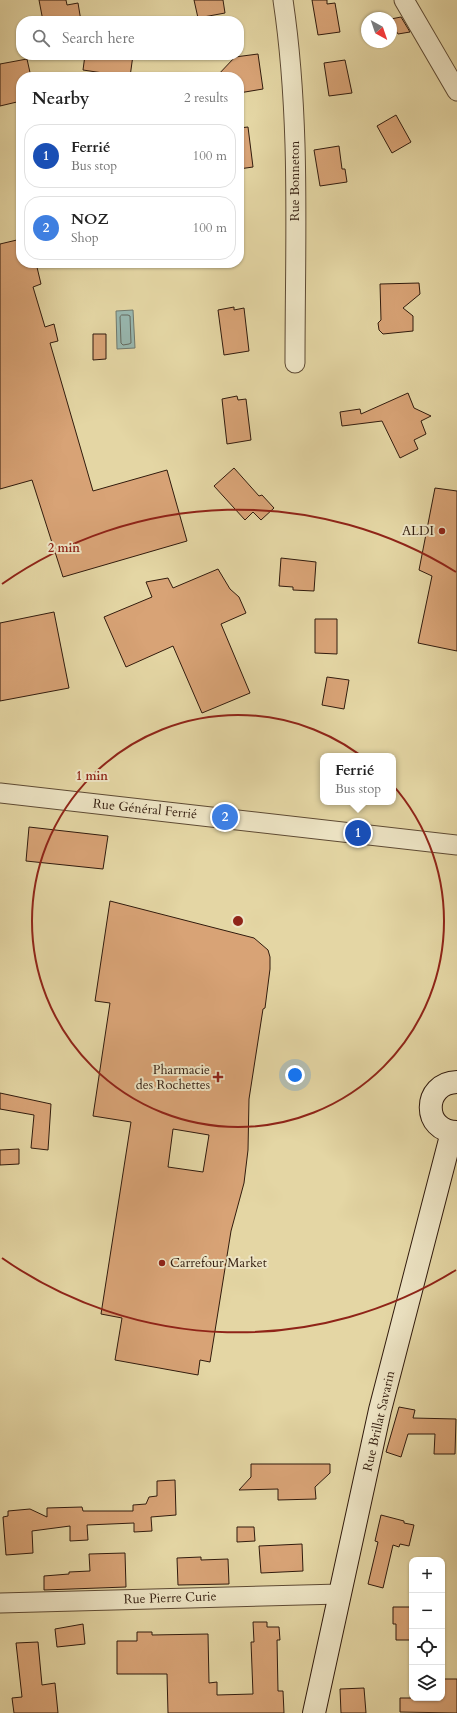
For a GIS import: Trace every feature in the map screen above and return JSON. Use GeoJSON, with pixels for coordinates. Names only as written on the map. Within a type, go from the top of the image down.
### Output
{"type":"FeatureCollection","features":[{"type":"Feature","properties":{"kind":"main road","name":"Rue Brillat Savarin"},"geometry":{"type":"LineString","coordinates":[[314,1713],[380,1410],[454,1132],[444,1130],[437,1125],[432,1118],[430,1110],[431,1102],[438,1089],[444,1085],[457,1082]]}},
{"type":"Feature","properties":{"kind":"street","name":"Rue Bonneton"},"geometry":{"type":"LineString","coordinates":[[284,0],[288,28],[295,119],[295,363]]}},
{"type":"Feature","properties":{"kind":"street"},"geometry":{"type":"LineString","coordinates":[[404,0],[457,91]]}},
{"type":"Feature","properties":{"kind":"street","name":"Rue Général Ferrié"},"geometry":{"type":"LineString","coordinates":[[0,793],[457,845]]}},
{"type":"Feature","properties":{"kind":"street","name":"Rue Pierre Curie"},"geometry":{"type":"LineString","coordinates":[[0,1603],[340,1594]]}},
{"type":"Feature","properties":{"kind":"water"},"geometry":{"type":"Polygon","coordinates":[[[133,310],[135,348],[117,349],[116,311],[133,310]]]}},
{"type":"Feature","properties":{"kind":"building"},"geometry":{"type":"Polygon","coordinates":[[[39,0],[66,0],[67,5],[78,3],[80,16],[42,16],[39,0]]]}},
{"type":"Feature","properties":{"kind":"building"},"geometry":{"type":"Polygon","coordinates":[[[194,0],[223,0],[225,13],[209,16],[198,16],[194,0]]]}},
{"type":"Feature","properties":{"kind":"building"},"geometry":{"type":"Polygon","coordinates":[[[312,0],[327,0],[327,4],[335,3],[340,32],[318,35],[312,0]]]}},
{"type":"Feature","properties":{"kind":"building"},"geometry":{"type":"Polygon","coordinates":[[[401,17],[410,32],[398,34],[397,18],[401,17]]]}},
{"type":"Feature","properties":{"kind":"building"},"geometry":{"type":"Polygon","coordinates":[[[258,54],[263,89],[244,92],[244,72],[221,72],[232,60],[244,60],[244,56],[258,54]]]}},
{"type":"Feature","properties":{"kind":"building"},"geometry":{"type":"Polygon","coordinates":[[[27,60],[30,72],[16,72],[16,102],[0,106],[0,64],[27,60]]]}},
{"type":"Feature","properties":{"kind":"building"},"geometry":{"type":"Polygon","coordinates":[[[84,60],[132,60],[131,72],[96,72],[83,70],[84,60]]]}},
{"type":"Feature","properties":{"kind":"building"},"geometry":{"type":"Polygon","coordinates":[[[345,60],[352,93],[329,96],[324,63],[345,60]]]}},
{"type":"Feature","properties":{"kind":"building"},"geometry":{"type":"Polygon","coordinates":[[[396,115],[411,142],[392,153],[377,126],[396,115]]]}},
{"type":"Feature","properties":{"kind":"building"},"geometry":{"type":"Polygon","coordinates":[[[244,127],[248,127],[253,167],[244,168],[244,127]]]}},
{"type":"Feature","properties":{"kind":"building"},"geometry":{"type":"Polygon","coordinates":[[[339,146],[342,169],[345,169],[347,182],[320,186],[314,150],[339,146]]]}},
{"type":"Feature","properties":{"kind":"building"},"geometry":{"type":"Polygon","coordinates":[[[16,240],[16,268],[37,268],[41,284],[33,287],[45,327],[54,324],[58,341],[50,343],[93,491],[167,470],[187,541],[63,577],[32,480],[0,489],[0,244],[16,240]]]}},
{"type":"Feature","properties":{"kind":"building"},"geometry":{"type":"Polygon","coordinates":[[[419,283],[420,294],[403,308],[413,316],[413,331],[383,334],[379,330],[378,323],[381,320],[380,284],[419,283]]]}},
{"type":"Feature","properties":{"kind":"building"},"geometry":{"type":"Polygon","coordinates":[[[234,307],[234,310],[244,308],[249,351],[224,355],[218,310],[234,307]]]}},
{"type":"Feature","properties":{"kind":"building"},"geometry":{"type":"Polygon","coordinates":[[[93,334],[106,334],[106,359],[93,360],[93,334]]]}},
{"type":"Feature","properties":{"kind":"building"},"geometry":{"type":"Polygon","coordinates":[[[408,393],[414,408],[431,416],[421,421],[426,434],[414,440],[418,449],[400,458],[382,421],[342,426],[340,412],[360,409],[361,414],[408,393]]]}},
{"type":"Feature","properties":{"kind":"building"},"geometry":{"type":"Polygon","coordinates":[[[237,396],[238,400],[246,399],[251,440],[227,444],[222,399],[237,396]]]}},
{"type":"Feature","properties":{"kind":"building"},"geometry":{"type":"Polygon","coordinates":[[[234,468],[259,496],[262,495],[274,508],[261,520],[253,512],[245,520],[214,486],[234,468]]]}},
{"type":"Feature","properties":{"kind":"building","name":"ALDI"},"geometry":{"type":"Polygon","coordinates":[[[435,488],[457,491],[457,651],[418,643],[432,576],[419,570],[435,488]]]}},
{"type":"Feature","properties":{"kind":"building"},"geometry":{"type":"Polygon","coordinates":[[[281,558],[316,562],[314,591],[293,590],[293,587],[279,586],[281,558]]]}},
{"type":"Feature","properties":{"kind":"building"},"geometry":{"type":"Polygon","coordinates":[[[218,569],[230,589],[239,597],[246,613],[221,624],[250,693],[202,713],[173,646],[126,667],[104,617],[152,597],[146,582],[168,578],[173,588],[218,569]]]}},
{"type":"Feature","properties":{"kind":"building"},"geometry":{"type":"Polygon","coordinates":[[[54,612],[69,688],[0,701],[0,623],[54,612]]]}},
{"type":"Feature","properties":{"kind":"building"},"geometry":{"type":"Polygon","coordinates":[[[315,619],[337,619],[337,654],[315,653],[315,619]]]}},
{"type":"Feature","properties":{"kind":"building"},"geometry":{"type":"Polygon","coordinates":[[[327,677],[349,680],[344,709],[322,705],[327,677]]]}},
{"type":"Feature","properties":{"kind":"building"},"geometry":{"type":"Polygon","coordinates":[[[29,827],[108,836],[103,869],[26,861],[29,827]]]}},
{"type":"Feature","properties":{"kind":"building"},"geometry":{"type":"Polygon","coordinates":[[[110,901],[254,938],[268,950],[270,957],[265,1008],[263,1009],[249,1099],[248,1150],[244,1183],[231,1231],[210,1362],[200,1360],[198,1375],[115,1360],[122,1318],[101,1314],[131,1122],[93,1116],[110,1003],[95,1001],[110,901]],[[173,1129],[168,1167],[203,1172],[209,1135],[173,1129]]]}},
{"type":"Feature","properties":{"kind":"building"},"geometry":{"type":"Polygon","coordinates":[[[0,1093],[51,1104],[48,1150],[31,1148],[34,1115],[0,1109],[0,1093]]]}},
{"type":"Feature","properties":{"kind":"building"},"geometry":{"type":"Polygon","coordinates":[[[19,1149],[19,1164],[0,1165],[0,1150],[19,1149]]]}},
{"type":"Feature","properties":{"kind":"building"},"geometry":{"type":"Polygon","coordinates":[[[399,1407],[415,1410],[413,1418],[456,1419],[455,1454],[434,1454],[435,1434],[408,1434],[401,1457],[386,1452],[399,1407]]]}},
{"type":"Feature","properties":{"kind":"building"},"geometry":{"type":"Polygon","coordinates":[[[251,1464],[330,1464],[330,1473],[315,1487],[316,1499],[278,1500],[278,1489],[239,1490],[251,1477],[251,1464]]]}},
{"type":"Feature","properties":{"kind":"building"},"geometry":{"type":"Polygon","coordinates":[[[175,1480],[176,1515],[151,1517],[152,1531],[134,1532],[134,1523],[87,1525],[88,1540],[70,1541],[70,1526],[32,1531],[33,1553],[6,1555],[3,1517],[8,1516],[8,1511],[30,1509],[47,1517],[47,1508],[82,1507],[83,1511],[133,1511],[133,1505],[146,1504],[149,1497],[157,1496],[157,1481],[175,1480]]]}},
{"type":"Feature","properties":{"kind":"building"},"geometry":{"type":"Polygon","coordinates":[[[381,1515],[414,1525],[409,1546],[400,1544],[399,1547],[393,1545],[383,1588],[368,1584],[378,1542],[375,1541],[381,1515]]]}},
{"type":"Feature","properties":{"kind":"building"},"geometry":{"type":"Polygon","coordinates":[[[237,1527],[254,1527],[255,1541],[237,1542],[237,1527]]]}},
{"type":"Feature","properties":{"kind":"building"},"geometry":{"type":"Polygon","coordinates":[[[302,1544],[303,1571],[261,1573],[259,1546],[302,1544]]]}},
{"type":"Feature","properties":{"kind":"building"},"geometry":{"type":"Polygon","coordinates":[[[125,1553],[126,1587],[44,1590],[44,1576],[69,1574],[69,1572],[90,1571],[89,1554],[125,1553]]]}},
{"type":"Feature","properties":{"kind":"building"},"geometry":{"type":"Polygon","coordinates":[[[201,1557],[201,1560],[228,1559],[229,1584],[178,1585],[177,1558],[201,1557]]]}},
{"type":"Feature","properties":{"kind":"building"},"geometry":{"type":"Polygon","coordinates":[[[393,1607],[409,1607],[409,1640],[396,1640],[396,1624],[393,1624],[393,1607]]]}},
{"type":"Feature","properties":{"kind":"building"},"geometry":{"type":"Polygon","coordinates":[[[253,1622],[267,1622],[267,1627],[279,1627],[280,1640],[277,1640],[278,1691],[283,1691],[284,1713],[168,1713],[167,1674],[117,1674],[117,1641],[137,1641],[137,1632],[152,1632],[152,1635],[208,1634],[209,1683],[217,1682],[217,1695],[253,1694],[251,1642],[254,1642],[253,1622]]]}},
{"type":"Feature","properties":{"kind":"building"},"geometry":{"type":"Polygon","coordinates":[[[83,1624],[85,1644],[57,1647],[55,1629],[83,1624]]]}},
{"type":"Feature","properties":{"kind":"building"},"geometry":{"type":"Polygon","coordinates":[[[38,1642],[42,1685],[55,1683],[58,1713],[14,1713],[12,1698],[22,1697],[16,1643],[38,1642]]]}},
{"type":"Feature","properties":{"kind":"building"},"geometry":{"type":"Polygon","coordinates":[[[445,1679],[457,1679],[457,1713],[400,1712],[400,1698],[409,1698],[409,1701],[445,1701],[445,1679]]]}},
{"type":"Feature","properties":{"kind":"building"},"geometry":{"type":"Polygon","coordinates":[[[364,1688],[366,1713],[341,1713],[340,1689],[364,1688]]]}},
{"type":"Feature","properties":{"kind":"place","name":"ALDI"},"geometry":{"type":"Point","coordinates":[442,531]}},
{"type":"Feature","properties":{"kind":"place","name":"NOZ"},"geometry":{"type":"Point","coordinates":[225,817]}},
{"type":"Feature","properties":{"kind":"place","name":"Ferrié"},"geometry":{"type":"Point","coordinates":[358,833]}},
{"type":"Feature","properties":{"kind":"place","name":"Pharmacie des Rochettes"},"geometry":{"type":"Point","coordinates":[218,1077]}},
{"type":"Feature","properties":{"kind":"place","name":"Carrefour Market"},"geometry":{"type":"Point","coordinates":[162,1263]}}]}
